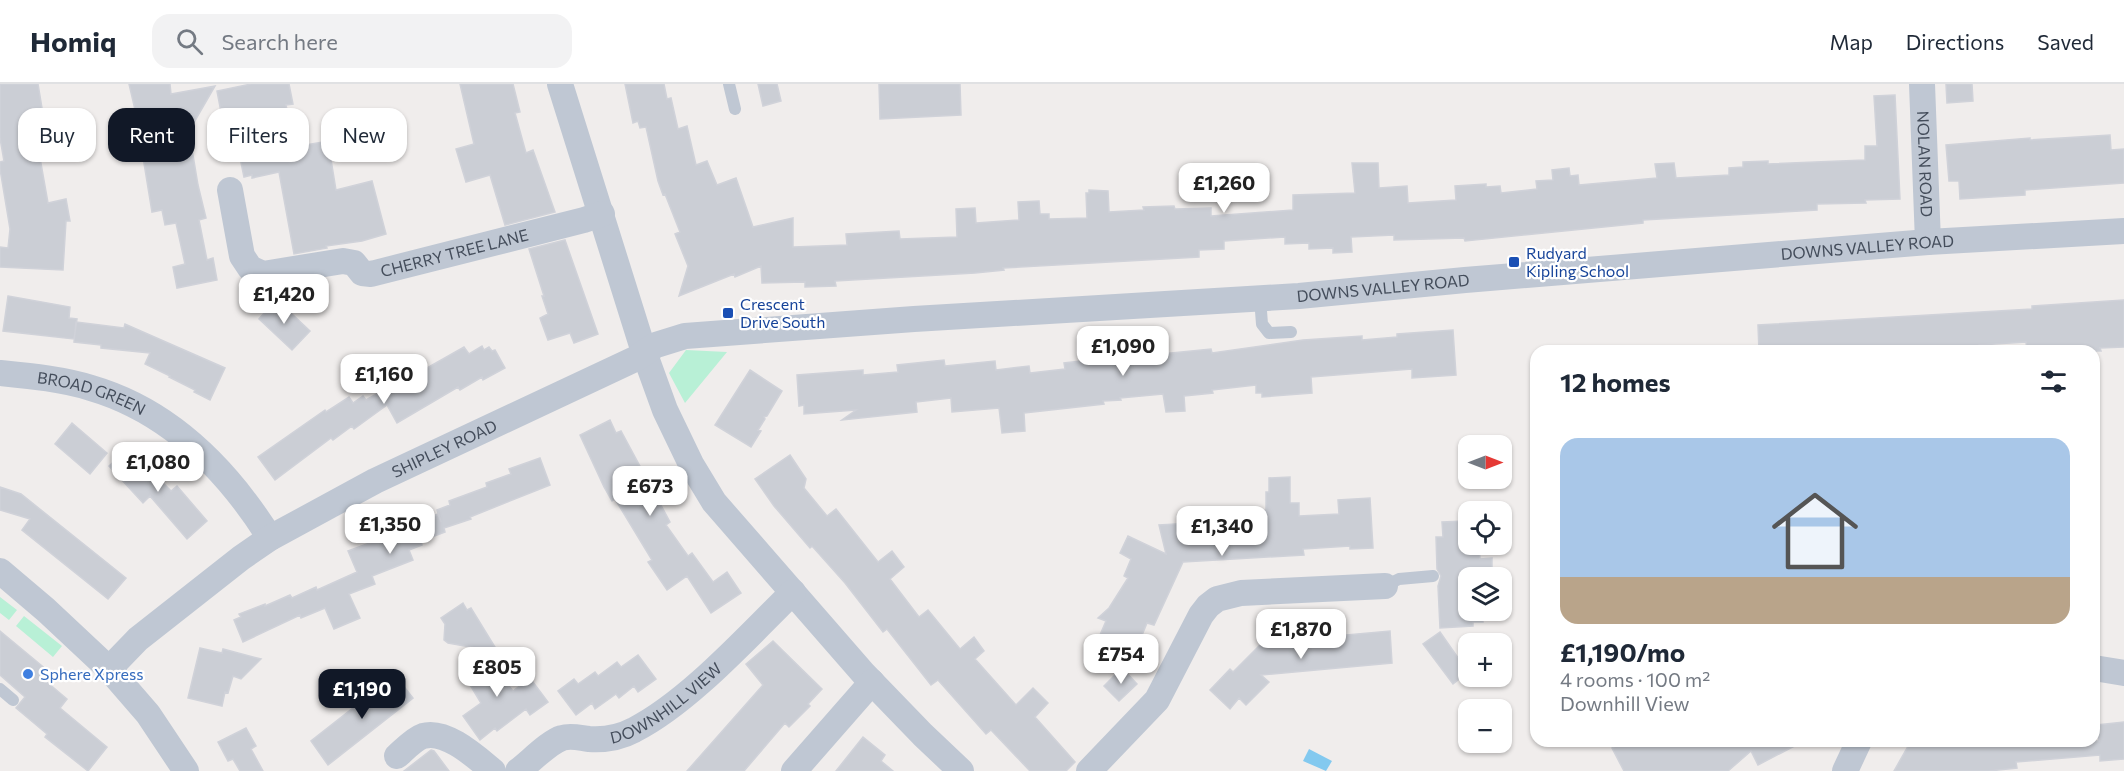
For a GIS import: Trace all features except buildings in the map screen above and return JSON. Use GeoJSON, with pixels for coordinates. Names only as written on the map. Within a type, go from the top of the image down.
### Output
{"type":"FeatureCollection","features":[{"type":"Feature","properties":{"kind":"street"},"geometry":{"type":"LineString","coordinates":[[560,84],[644,352],[665,410],[691,464],[714,502],[872,682],[961,771]]}},
{"type":"Feature","properties":{"kind":"street","name":"NOLAN ROAD"},"geometry":{"type":"LineString","coordinates":[[1922,84],[1928,242]]}},
{"type":"Feature","properties":{"kind":"street","name":"CHERRY TREE LANE"},"geometry":{"type":"LineString","coordinates":[[230,190],[242,256],[250,268],[263,274],[343,261],[354,263],[362,273],[371,274],[602,214]]}},
{"type":"Feature","properties":{"kind":"street","name":"DOWNS VALLEY ROAD"},"geometry":{"type":"LineString","coordinates":[[644,352],[666,342],[695,335],[1343,292],[1928,242],[2124,231]]}},
{"type":"Feature","properties":{"kind":"street","name":"SHIPLEY ROAD"},"geometry":{"type":"LineString","coordinates":[[109,669],[138,639],[270,538],[375,481],[635,359],[644,352]]}},
{"type":"Feature","properties":{"kind":"street","name":"BROAD GREEN"},"geometry":{"type":"LineString","coordinates":[[0,373],[90,387],[150,413],[198,449],[241,497],[270,538]]}},
{"type":"Feature","properties":{"kind":"street"},"geometry":{"type":"LineString","coordinates":[[0,571],[39,603],[109,669],[148,714],[186,771]]}},
{"type":"Feature","properties":{"kind":"street"},"geometry":{"type":"LineString","coordinates":[[1089,771],[1157,700],[1201,615],[1217,599],[1241,593],[1385,586]]}},
{"type":"Feature","properties":{"kind":"street","name":"DOWNHILL VIEW"},"geometry":{"type":"LineString","coordinates":[[519,771],[557,739],[573,736],[590,739],[616,736],[633,730],[654,718],[707,675],[793,592]]}},
{"type":"Feature","properties":{"kind":"street"},"geometry":{"type":"LineString","coordinates":[[2100,669],[2124,673]]}},
{"type":"Feature","properties":{"kind":"street"},"geometry":{"type":"LineString","coordinates":[[794,771],[872,682]]}},
{"type":"Feature","properties":{"kind":"street"},"geometry":{"type":"LineString","coordinates":[[397,756],[423,736],[432,736],[452,740],[493,771]]}},
{"type":"Feature","properties":{"kind":"street"},"geometry":{"type":"LineString","coordinates":[[1845,771],[1856,747]]}},
{"type":"Feature","properties":{"kind":"lane"},"geometry":{"type":"LineString","coordinates":[[729,84],[735,109]]}},
{"type":"Feature","properties":{"kind":"lane"},"geometry":{"type":"LineString","coordinates":[[1260,298],[1262,324],[1269,333],[1291,332]]}},
{"type":"Feature","properties":{"kind":"lane"},"geometry":{"type":"LineString","coordinates":[[1385,586],[1399,579],[1433,576]]}},
{"type":"Feature","properties":{"kind":"lane"},"geometry":{"type":"LineString","coordinates":[[0,689],[13,700]]}},
{"type":"Feature","properties":{"kind":"green space"},"geometry":{"type":"Polygon","coordinates":[[[686,350],[727,352],[685,403],[669,373],[686,350]]]}},
{"type":"Feature","properties":{"kind":"green space"},"geometry":{"type":"Polygon","coordinates":[[[0,597],[17,610],[9,620],[0,613],[0,597]]]}},
{"type":"Feature","properties":{"kind":"green space"},"geometry":{"type":"Polygon","coordinates":[[[24,616],[62,646],[53,657],[16,626],[24,616]]]}},
{"type":"Feature","properties":{"kind":"water"},"geometry":{"type":"Polygon","coordinates":[[[1309,749],[1332,761],[1326,771],[1303,761],[1309,749]]]}},
{"type":"Feature","properties":{"kind":"place","name":"Rudyard Kipling School"},"geometry":{"type":"Point","coordinates":[1514,262]}},
{"type":"Feature","properties":{"kind":"place","name":"Crescent Drive South"},"geometry":{"type":"Point","coordinates":[728,313]}},
{"type":"Feature","properties":{"kind":"place","name":"Sphere Xpress"},"geometry":{"type":"Point","coordinates":[28,674]}}]}
